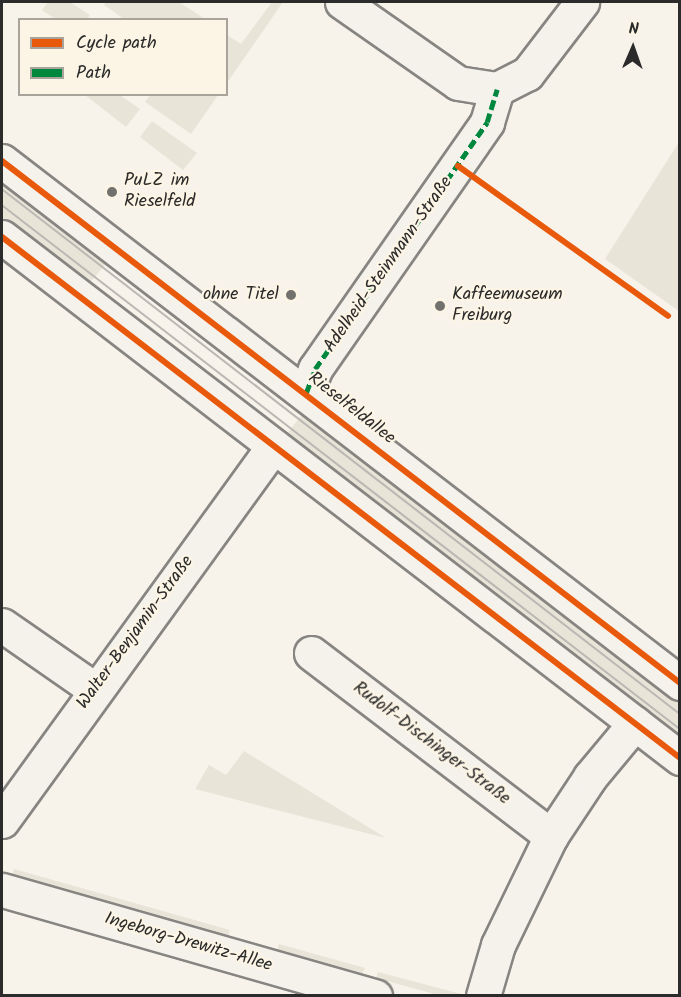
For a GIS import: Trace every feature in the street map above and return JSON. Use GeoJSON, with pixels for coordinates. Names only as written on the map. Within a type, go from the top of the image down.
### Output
{"type":"FeatureCollection","features":[{"type":"Feature","properties":{"kind":"street"},"geometry":{"type":"LineString","coordinates":[[342,2],[458,83],[497,89],[527,74],[582,2]]}},
{"type":"Feature","properties":{"kind":"street","name":"Adelheid-Steinmann-Straße"},"geometry":{"type":"LineString","coordinates":[[306,393],[315,369],[487,122],[497,89]]}},
{"type":"Feature","properties":{"kind":"street","name":"Rieselfeldallee"},"geometry":{"type":"LineString","coordinates":[[2,161],[680,683]]}},
{"type":"Feature","properties":{"kind":"street"},"geometry":{"type":"LineString","coordinates":[[2,237],[680,758]]}},
{"type":"Feature","properties":{"kind":"street","name":"Walter-Benjamin-Straße"},"geometry":{"type":"LineString","coordinates":[[2,821],[94,689],[273,446]]}},
{"type":"Feature","properties":{"kind":"street"},"geometry":{"type":"LineString","coordinates":[[2,625],[94,689]]}},
{"type":"Feature","properties":{"kind":"street","name":"Rudolf-Dischinger-Straße"},"geometry":{"type":"LineString","coordinates":[[311,653],[551,836]]}},
{"type":"Feature","properties":{"kind":"street"},"geometry":{"type":"LineString","coordinates":[[483,996],[498,945],[551,836],[590,777],[635,723]]}},
{"type":"Feature","properties":{"kind":"street","name":"Ingeborg-Drewitz-Allee"},"geometry":{"type":"LineString","coordinates":[[2,890],[375,996]]}},
{"type":"Feature","properties":{"kind":"shaded area"},"geometry":{"type":"Polygon","coordinates":[[[48,2],[70,2],[90,15],[88,18],[54,18],[42,10],[48,2]]]}},
{"type":"Feature","properties":{"kind":"shaded area"},"geometry":{"type":"Polygon","coordinates":[[[106,2],[179,2],[203,18],[123,18],[104,5],[106,2]]]}},
{"type":"Feature","properties":{"kind":"shaded area"},"geometry":{"type":"Polygon","coordinates":[[[272,2],[283,2],[228,82],[228,36],[241,44],[272,2]]]}},
{"type":"Feature","properties":{"kind":"shaded area"},"geometry":{"type":"Polygon","coordinates":[[[86,96],[121,96],[140,109],[126,127],[86,96]]]}},
{"type":"Feature","properties":{"kind":"shaded area"},"geometry":{"type":"Polygon","coordinates":[[[149,96],[217,96],[191,134],[145,102],[149,96]]]}},
{"type":"Feature","properties":{"kind":"shaded area"},"geometry":{"type":"Polygon","coordinates":[[[152,121],[197,153],[183,170],[140,137],[152,121]]]}},
{"type":"Feature","properties":{"kind":"shaded area"},"geometry":{"type":"Polygon","coordinates":[[[679,142],[679,311],[605,259],[679,142]]]}},
{"type":"Feature","properties":{"kind":"shaded area"},"geometry":{"type":"Polygon","coordinates":[[[2,168],[113,255],[85,289],[2,224],[2,168]]]}},
{"type":"Feature","properties":{"kind":"shaded area"},"geometry":{"type":"Polygon","coordinates":[[[304,412],[679,692],[679,747],[282,440],[304,412]]]}},
{"type":"Feature","properties":{"kind":"shaded area"},"geometry":{"type":"Polygon","coordinates":[[[244,751],[386,838],[195,789],[209,765],[226,775],[244,751]]]}},
{"type":"Feature","properties":{"kind":"shaded area"},"geometry":{"type":"Polygon","coordinates":[[[14,869],[230,930],[228,937],[12,876],[14,869]]]}},
{"type":"Feature","properties":{"kind":"shaded area"},"geometry":{"type":"Polygon","coordinates":[[[279,944],[365,968],[362,974],[277,952],[279,944]]]}},
{"type":"Feature","properties":{"kind":"shaded area"},"geometry":{"type":"Polygon","coordinates":[[[378,972],[465,995],[438,995],[376,978],[378,972]]]}},
{"type":"Feature","properties":{"kind":"tram line"},"geometry":{"type":"LineString","coordinates":[[2,189],[680,714]]}},
{"type":"Feature","properties":{"kind":"tram line"},"geometry":{"type":"LineString","coordinates":[[2,205],[680,729]]}},
{"type":"Feature","properties":{"kind":"marked path"},"geometry":{"type":"LineString","coordinates":[[306,393],[315,369],[487,122],[497,89]]}},
{"type":"Feature","properties":{"kind":"cycle path"},"geometry":{"type":"LineString","coordinates":[[2,161],[680,683]]}},
{"type":"Feature","properties":{"kind":"cycle path"},"geometry":{"type":"LineString","coordinates":[[458,166],[668,316]]}},
{"type":"Feature","properties":{"kind":"cycle path"},"geometry":{"type":"LineString","coordinates":[[2,237],[680,758]]}},
{"type":"Feature","properties":{"kind":"place","name":"PuLZ im Rieselfeld"},"geometry":{"type":"Point","coordinates":[112,192]}},
{"type":"Feature","properties":{"kind":"place","name":"ohne Titel"},"geometry":{"type":"Point","coordinates":[291,295]}},
{"type":"Feature","properties":{"kind":"place","name":"Kaffeemuseum Freiburg"},"geometry":{"type":"Point","coordinates":[440,306]}}]}
